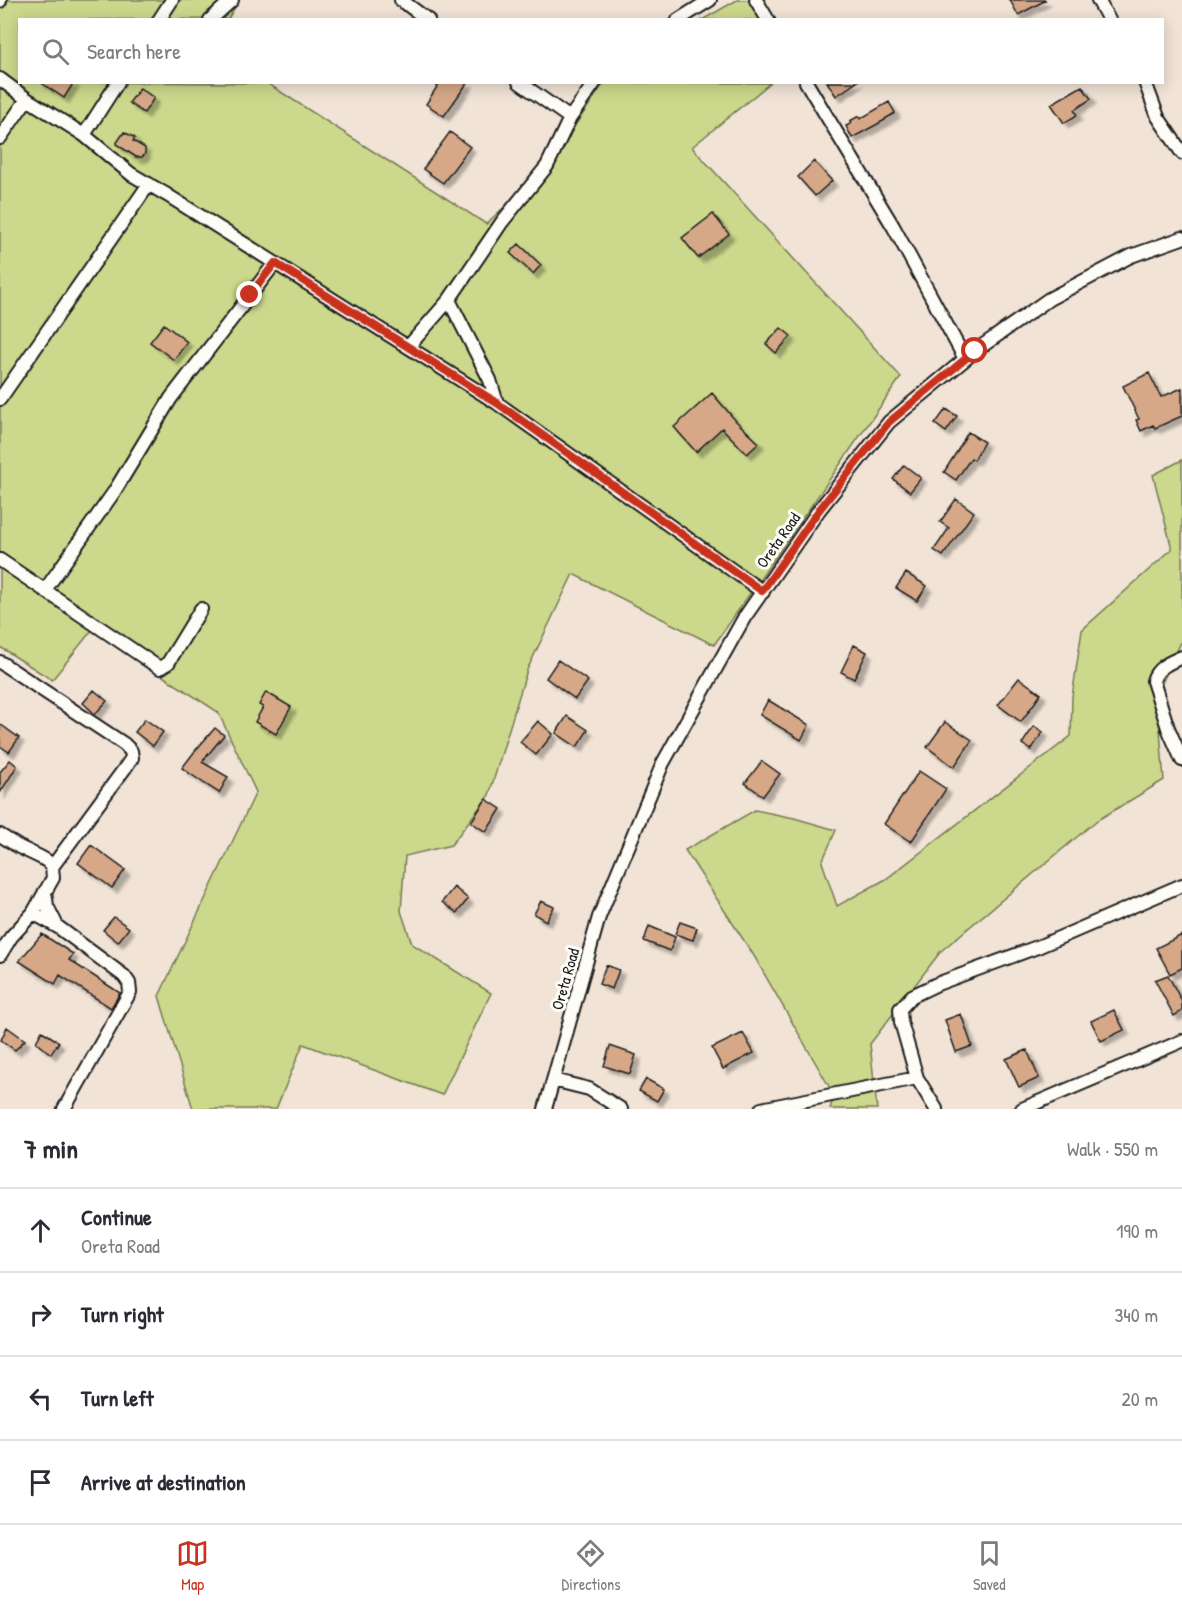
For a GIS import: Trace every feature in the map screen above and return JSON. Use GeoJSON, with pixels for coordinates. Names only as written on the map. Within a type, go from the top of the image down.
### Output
{"type":"FeatureCollection","features":[{"type":"Feature","properties":{"kind":"street"},"geometry":{"type":"LineString","coordinates":[[164,18],[172,0]]}},
{"type":"Feature","properties":{"kind":"street"},"geometry":{"type":"LineString","coordinates":[[212,18],[232,0]]}},
{"type":"Feature","properties":{"kind":"street"},"geometry":{"type":"LineString","coordinates":[[401,0],[425,18]]}},
{"type":"Feature","properties":{"kind":"street"},"geometry":{"type":"LineString","coordinates":[[681,18],[710,0]]}},
{"type":"Feature","properties":{"kind":"street"},"geometry":{"type":"LineString","coordinates":[[756,0],[767,18]]}},
{"type":"Feature","properties":{"kind":"street"},"geometry":{"type":"LineString","coordinates":[[1098,0],[1108,18]]}},
{"type":"Feature","properties":{"kind":"street"},"geometry":{"type":"LineString","coordinates":[[0,79],[84,135],[131,174],[497,403],[762,591]]}},
{"type":"Feature","properties":{"kind":"street"},"geometry":{"type":"LineString","coordinates":[[84,135],[117,84]]}},
{"type":"Feature","properties":{"kind":"street"},"geometry":{"type":"LineString","coordinates":[[522,84],[570,118]]}},
{"type":"Feature","properties":{"kind":"street"},"geometry":{"type":"LineString","coordinates":[[408,347],[449,300],[502,222],[547,166],[570,118],[594,84]]}},
{"type":"Feature","properties":{"kind":"street"},"geometry":{"type":"LineString","coordinates":[[807,84],[893,226],[965,359]]}},
{"type":"Feature","properties":{"kind":"street"},"geometry":{"type":"LineString","coordinates":[[1146,84],[1158,117],[1182,153]]}},
{"type":"Feature","properties":{"kind":"street"},"geometry":{"type":"LineString","coordinates":[[0,138],[27,99]]}},
{"type":"Feature","properties":{"kind":"street"},"geometry":{"type":"LineString","coordinates":[[0,399],[148,184]]}},
{"type":"Feature","properties":{"kind":"street","name":"Oreta Road"},"geometry":{"type":"LineString","coordinates":[[545,1109],[599,917],[663,763],[744,618],[819,510],[889,422],[965,359],[1049,299],[1131,256],[1182,238]]}},
{"type":"Feature","properties":{"kind":"street"},"geometry":{"type":"LineString","coordinates":[[45,590],[114,492],[171,398],[275,263]]}},
{"type":"Feature","properties":{"kind":"street"},"geometry":{"type":"LineString","coordinates":[[449,300],[490,380],[497,403]]}},
{"type":"Feature","properties":{"kind":"street"},"geometry":{"type":"LineString","coordinates":[[471,387],[484,369]]}},
{"type":"Feature","properties":{"kind":"street"},"geometry":{"type":"LineString","coordinates":[[0,560],[160,668],[168,663],[201,609]]}},
{"type":"Feature","properties":{"kind":"street"},"geometry":{"type":"LineString","coordinates":[[1182,657],[1164,666],[1155,674],[1153,681],[1168,728],[1182,760]]}},
{"type":"Feature","properties":{"kind":"street"},"geometry":{"type":"LineString","coordinates":[[0,662],[124,744],[131,751],[132,758],[52,867],[53,878],[33,913],[10,937],[0,955]]}},
{"type":"Feature","properties":{"kind":"street"},"geometry":{"type":"LineString","coordinates":[[0,835],[19,848],[40,857],[52,867]]}},
{"type":"Feature","properties":{"kind":"street"},"geometry":{"type":"LineString","coordinates":[[936,1109],[917,1078],[901,1015],[900,1009],[912,996],[937,984],[1040,946],[1182,885]]}},
{"type":"Feature","properties":{"kind":"street"},"geometry":{"type":"LineString","coordinates":[[45,891],[47,906],[58,927]]}},
{"type":"Feature","properties":{"kind":"street"},"geometry":{"type":"LineString","coordinates":[[33,913],[58,927],[124,976],[129,983],[130,992],[64,1109]]}},
{"type":"Feature","properties":{"kind":"street"},"geometry":{"type":"LineString","coordinates":[[1022,1109],[1182,1041]]}},
{"type":"Feature","properties":{"kind":"street"},"geometry":{"type":"LineString","coordinates":[[761,1109],[917,1078]]}},
{"type":"Feature","properties":{"kind":"street"},"geometry":{"type":"LineString","coordinates":[[553,1080],[589,1089],[621,1109]]}},
{"type":"Feature","properties":{"kind":"green space"},"geometry":{"type":"Polygon","coordinates":[[[0,0],[239,0],[229,18],[18,18],[18,84],[269,84],[486,224],[546,168],[603,84],[769,84],[692,147],[901,377],[714,645],[573,574],[527,670],[489,795],[451,845],[405,856],[401,911],[412,944],[491,993],[442,1095],[303,1044],[276,1109],[193,1109],[159,996],[256,792],[218,712],[92,630],[52,680],[0,647],[0,0]]]}},
{"type":"Feature","properties":{"kind":"green space"},"geometry":{"type":"Polygon","coordinates":[[[737,0],[754,0],[760,18],[706,18],[737,0]]]}},
{"type":"Feature","properties":{"kind":"green space"},"geometry":{"type":"Polygon","coordinates":[[[1182,460],[1182,640],[1157,694],[1164,780],[1096,821],[941,951],[870,1044],[877,1109],[830,1109],[834,1095],[754,956],[685,850],[755,810],[836,830],[822,862],[837,906],[886,879],[1071,736],[1072,697],[1082,630],[1172,549],[1153,475],[1182,460]]]}},
{"type":"Feature","properties":{"kind":"building"},"geometry":{"type":"Polygon","coordinates":[[[1010,0],[1046,0],[1018,15],[1010,0]]]}},
{"type":"Feature","properties":{"kind":"building"},"geometry":{"type":"Polygon","coordinates":[[[43,84],[73,84],[64,98],[43,84]]]}},
{"type":"Feature","properties":{"kind":"building"},"geometry":{"type":"Polygon","coordinates":[[[439,84],[467,84],[444,116],[426,104],[439,84]]]}},
{"type":"Feature","properties":{"kind":"building"},"geometry":{"type":"Polygon","coordinates":[[[828,84],[854,84],[836,96],[828,84]]]}},
{"type":"Feature","properties":{"kind":"building"},"geometry":{"type":"Polygon","coordinates":[[[1082,86],[1091,99],[1074,110],[1077,115],[1064,123],[1051,104],[1082,86]]]}},
{"type":"Feature","properties":{"kind":"building"},"geometry":{"type":"Polygon","coordinates":[[[140,88],[154,98],[144,113],[129,103],[140,88]]]}},
{"type":"Feature","properties":{"kind":"building"},"geometry":{"type":"Polygon","coordinates":[[[889,102],[895,113],[852,138],[846,126],[852,123],[850,121],[859,116],[860,119],[889,102]]]}},
{"type":"Feature","properties":{"kind":"building"},"geometry":{"type":"Polygon","coordinates":[[[124,132],[135,138],[133,141],[145,148],[145,154],[142,157],[136,157],[116,144],[124,132]]]}},
{"type":"Feature","properties":{"kind":"building"},"geometry":{"type":"Polygon","coordinates":[[[450,132],[470,147],[443,183],[423,169],[450,132]]]}},
{"type":"Feature","properties":{"kind":"building"},"geometry":{"type":"Polygon","coordinates":[[[814,161],[832,181],[815,196],[798,177],[814,161]]]}},
{"type":"Feature","properties":{"kind":"building"},"geometry":{"type":"Polygon","coordinates":[[[713,214],[729,234],[698,258],[682,238],[713,214]]]}},
{"type":"Feature","properties":{"kind":"building"},"geometry":{"type":"Polygon","coordinates":[[[519,244],[541,265],[533,274],[510,253],[519,244]]]}},
{"type":"Feature","properties":{"kind":"building"},"geometry":{"type":"Polygon","coordinates":[[[164,324],[187,342],[174,360],[150,342],[164,324]]]}},
{"type":"Feature","properties":{"kind":"building"},"geometry":{"type":"Polygon","coordinates":[[[781,328],[791,336],[776,353],[766,344],[781,328]]]}},
{"type":"Feature","properties":{"kind":"building"},"geometry":{"type":"Polygon","coordinates":[[[1149,373],[1161,397],[1182,388],[1182,416],[1155,428],[1153,425],[1141,431],[1136,420],[1139,419],[1123,386],[1149,373]]]}},
{"type":"Feature","properties":{"kind":"building"},"geometry":{"type":"Polygon","coordinates":[[[712,393],[759,443],[747,454],[722,428],[696,452],[674,427],[712,393]]]}},
{"type":"Feature","properties":{"kind":"building"},"geometry":{"type":"Polygon","coordinates":[[[946,409],[957,416],[946,432],[935,424],[946,409]]]}},
{"type":"Feature","properties":{"kind":"building"},"geometry":{"type":"Polygon","coordinates":[[[968,432],[984,442],[974,460],[971,458],[956,480],[944,472],[968,432]]]}},
{"type":"Feature","properties":{"kind":"building"},"geometry":{"type":"Polygon","coordinates":[[[904,465],[921,478],[910,492],[893,479],[904,465]]]}},
{"type":"Feature","properties":{"kind":"building"},"geometry":{"type":"Polygon","coordinates":[[[956,499],[974,512],[943,556],[934,550],[949,528],[940,522],[956,499]]]}},
{"type":"Feature","properties":{"kind":"building"},"geometry":{"type":"Polygon","coordinates":[[[906,573],[927,586],[917,601],[896,588],[906,573]]]}},
{"type":"Feature","properties":{"kind":"building"},"geometry":{"type":"Polygon","coordinates":[[[854,645],[867,652],[854,679],[841,672],[854,645]]]}},
{"type":"Feature","properties":{"kind":"building"},"geometry":{"type":"Polygon","coordinates":[[[558,660],[588,681],[575,699],[546,678],[558,660]]]}},
{"type":"Feature","properties":{"kind":"building"},"geometry":{"type":"Polygon","coordinates":[[[1019,678],[1041,694],[1021,722],[998,705],[1019,678]]]}},
{"type":"Feature","properties":{"kind":"building"},"geometry":{"type":"Polygon","coordinates":[[[94,690],[107,701],[95,714],[83,703],[94,690]]]}},
{"type":"Feature","properties":{"kind":"building"},"geometry":{"type":"Polygon","coordinates":[[[266,692],[291,707],[276,734],[255,722],[263,707],[259,705],[266,692]]]}},
{"type":"Feature","properties":{"kind":"building"},"geometry":{"type":"Polygon","coordinates":[[[768,700],[809,725],[801,740],[760,715],[768,700]]]}},
{"type":"Feature","properties":{"kind":"building"},"geometry":{"type":"Polygon","coordinates":[[[567,716],[588,730],[577,747],[556,733],[567,716]]]}},
{"type":"Feature","properties":{"kind":"building"},"geometry":{"type":"Polygon","coordinates":[[[145,719],[163,732],[153,746],[135,732],[145,719]]]}},
{"type":"Feature","properties":{"kind":"building"},"geometry":{"type":"Polygon","coordinates":[[[538,721],[553,734],[536,755],[520,742],[538,721]]]}},
{"type":"Feature","properties":{"kind":"building"},"geometry":{"type":"Polygon","coordinates":[[[945,722],[972,740],[954,767],[927,747],[945,722]]]}},
{"type":"Feature","properties":{"kind":"building"},"geometry":{"type":"Polygon","coordinates":[[[0,724],[19,738],[9,752],[0,746],[0,724]]]}},
{"type":"Feature","properties":{"kind":"building"},"geometry":{"type":"Polygon","coordinates":[[[1034,726],[1043,732],[1031,750],[1022,744],[1034,726]]]}},
{"type":"Feature","properties":{"kind":"building"},"geometry":{"type":"Polygon","coordinates":[[[215,728],[224,735],[202,762],[228,777],[219,793],[182,768],[215,728]]]}},
{"type":"Feature","properties":{"kind":"building"},"geometry":{"type":"Polygon","coordinates":[[[10,760],[17,766],[0,793],[0,772],[10,760]]]}},
{"type":"Feature","properties":{"kind":"building"},"geometry":{"type":"Polygon","coordinates":[[[762,761],[780,774],[763,796],[745,783],[762,761]]]}},
{"type":"Feature","properties":{"kind":"building"},"geometry":{"type":"Polygon","coordinates":[[[919,771],[946,789],[911,842],[884,824],[919,771]]]}},
{"type":"Feature","properties":{"kind":"building"},"geometry":{"type":"Polygon","coordinates":[[[486,799],[501,809],[486,832],[471,822],[486,799]]]}},
{"type":"Feature","properties":{"kind":"building"},"geometry":{"type":"Polygon","coordinates":[[[91,845],[125,870],[112,888],[78,863],[91,845]]]}},
{"type":"Feature","properties":{"kind":"building"},"geometry":{"type":"Polygon","coordinates":[[[454,887],[468,899],[457,913],[442,902],[454,887]]]}},
{"type":"Feature","properties":{"kind":"building"},"geometry":{"type":"Polygon","coordinates":[[[541,901],[554,907],[546,921],[534,914],[541,901]]]}},
{"type":"Feature","properties":{"kind":"building"},"geometry":{"type":"Polygon","coordinates":[[[114,917],[129,928],[118,942],[103,930],[114,917]]]}},
{"type":"Feature","properties":{"kind":"building"},"geometry":{"type":"Polygon","coordinates":[[[680,922],[697,928],[693,940],[675,934],[680,922]]]}},
{"type":"Feature","properties":{"kind":"building"},"geometry":{"type":"Polygon","coordinates":[[[649,926],[675,937],[670,951],[644,941],[649,926]]]}},
{"type":"Feature","properties":{"kind":"building"},"geometry":{"type":"Polygon","coordinates":[[[42,934],[73,954],[69,960],[120,993],[111,1008],[60,975],[55,984],[19,961],[42,934]]]}},
{"type":"Feature","properties":{"kind":"building"},"geometry":{"type":"Polygon","coordinates":[[[1182,935],[1182,968],[1170,974],[1156,948],[1182,935]]]}},
{"type":"Feature","properties":{"kind":"building"},"geometry":{"type":"Polygon","coordinates":[[[606,965],[619,970],[612,989],[599,984],[606,965]]]}},
{"type":"Feature","properties":{"kind":"building"},"geometry":{"type":"Polygon","coordinates":[[[1168,975],[1182,1002],[1182,1011],[1174,1016],[1155,980],[1168,975]]]}},
{"type":"Feature","properties":{"kind":"building"},"geometry":{"type":"Polygon","coordinates":[[[1114,1010],[1124,1030],[1101,1041],[1091,1021],[1114,1010]]]}},
{"type":"Feature","properties":{"kind":"building"},"geometry":{"type":"Polygon","coordinates":[[[961,1014],[972,1046],[956,1052],[945,1020],[961,1014]]]}},
{"type":"Feature","properties":{"kind":"building"},"geometry":{"type":"Polygon","coordinates":[[[7,1027],[25,1040],[15,1050],[1,1040],[7,1027]]]}},
{"type":"Feature","properties":{"kind":"building"},"geometry":{"type":"Polygon","coordinates":[[[42,1031],[59,1042],[51,1054],[36,1042],[42,1031]]]}},
{"type":"Feature","properties":{"kind":"building"},"geometry":{"type":"Polygon","coordinates":[[[743,1033],[754,1053],[723,1069],[712,1048],[743,1033]]]}},
{"type":"Feature","properties":{"kind":"building"},"geometry":{"type":"Polygon","coordinates":[[[610,1046],[636,1055],[630,1074],[604,1066],[610,1046]]]}},
{"type":"Feature","properties":{"kind":"building"},"geometry":{"type":"Polygon","coordinates":[[[1027,1050],[1039,1078],[1019,1087],[1006,1059],[1027,1050]]]}},
{"type":"Feature","properties":{"kind":"building"},"geometry":{"type":"Polygon","coordinates":[[[646,1079],[664,1089],[657,1101],[639,1091],[646,1079]]]}},
{"type":"Feature","properties":{"kind":"route"},"geometry":{"type":"LineString","coordinates":[[250,295],[275,263],[497,403],[762,591],[819,510],[889,422],[975,351]]}}]}
